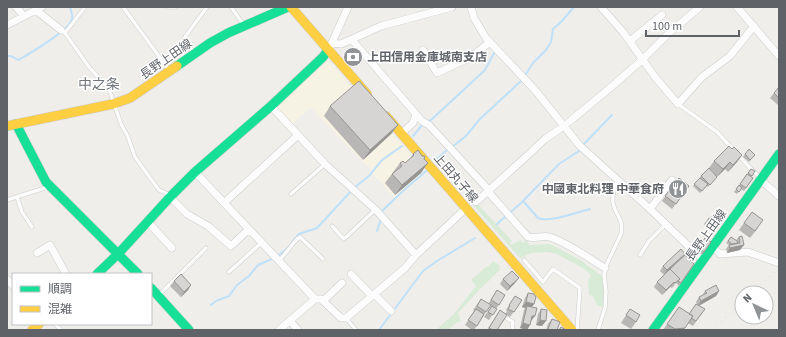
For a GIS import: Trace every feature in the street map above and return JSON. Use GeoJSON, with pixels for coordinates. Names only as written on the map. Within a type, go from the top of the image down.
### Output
{"type":"FeatureCollection","features":[{"type":"Feature","properties":{"kind":"main road","name":"長野上田線"},"geometry":{"type":"LineString","coordinates":[[7,126],[113,104],[130,98],[210,42],[288,7]]}},
{"type":"Feature","properties":{"kind":"main road","name":"上田丸子線"},"geometry":{"type":"LineString","coordinates":[[291,7],[330,46],[401,134],[572,330]]}},
{"type":"Feature","properties":{"kind":"main road"},"geometry":{"type":"LineString","coordinates":[[98,273],[118,254],[170,196],[195,172],[271,106],[323,57],[330,46]]}},
{"type":"Feature","properties":{"kind":"main road"},"geometry":{"type":"LineString","coordinates":[[16,124],[46,182],[137,273]]}},
{"type":"Feature","properties":{"kind":"main road","name":"長野上田線"},"geometry":{"type":"LineString","coordinates":[[653,330],[779,154]]}},
{"type":"Feature","properties":{"kind":"main road"},"geometry":{"type":"LineString","coordinates":[[152,289],[189,330]]}},
{"type":"Feature","properties":{"kind":"street"},"geometry":{"type":"LineString","coordinates":[[16,7],[24,16]]}},
{"type":"Feature","properties":{"kind":"street"},"geometry":{"type":"LineString","coordinates":[[330,46],[348,7]]}},
{"type":"Feature","properties":{"kind":"street"},"geometry":{"type":"LineString","coordinates":[[330,46],[352,40],[381,26],[452,7]]}},
{"type":"Feature","properties":{"kind":"street"},"geometry":{"type":"LineString","coordinates":[[471,7],[474,18],[486,38],[535,90],[580,146],[650,209],[703,260]]}},
{"type":"Feature","properties":{"kind":"street"},"geometry":{"type":"LineString","coordinates":[[600,7],[630,41],[678,104],[702,77],[730,56],[754,26]]}},
{"type":"Feature","properties":{"kind":"street"},"geometry":{"type":"LineString","coordinates":[[476,202],[545,138],[564,126],[610,88],[643,59],[669,33],[700,7]]}},
{"type":"Feature","properties":{"kind":"street"},"geometry":{"type":"LineString","coordinates":[[737,7],[779,56]]}},
{"type":"Feature","properties":{"kind":"street"},"geometry":{"type":"LineString","coordinates":[[7,26],[40,9],[63,32]]}},
{"type":"Feature","properties":{"kind":"street"},"geometry":{"type":"LineString","coordinates":[[630,41],[662,15]]}},
{"type":"Feature","properties":{"kind":"street"},"geometry":{"type":"LineString","coordinates":[[352,40],[422,121],[429,125],[528,236],[532,238],[544,236],[560,241],[605,268]]}},
{"type":"Feature","properties":{"kind":"street"},"geometry":{"type":"LineString","coordinates":[[423,50],[438,73],[471,57],[490,42]]}},
{"type":"Feature","properties":{"kind":"street"},"geometry":{"type":"LineString","coordinates":[[271,106],[324,164],[376,210],[416,255]]}},
{"type":"Feature","properties":{"kind":"street"},"geometry":{"type":"LineString","coordinates":[[401,134],[413,122],[416,114]]}},
{"type":"Feature","properties":{"kind":"street"},"geometry":{"type":"LineString","coordinates":[[225,202],[297,136]]}},
{"type":"Feature","properties":{"kind":"street"},"geometry":{"type":"LineString","coordinates":[[195,172],[225,202],[279,261],[319,300],[341,318],[346,318],[405,268],[416,255],[461,213]]}},
{"type":"Feature","properties":{"kind":"street"},"geometry":{"type":"LineString","coordinates":[[761,178],[763,182],[779,196]]}},
{"type":"Feature","properties":{"kind":"street"},"geometry":{"type":"LineString","coordinates":[[650,209],[672,180]]}},
{"type":"Feature","properties":{"kind":"street"},"geometry":{"type":"LineString","coordinates":[[170,196],[187,214],[208,226],[231,246],[249,229]]}},
{"type":"Feature","properties":{"kind":"street"},"geometry":{"type":"LineString","coordinates":[[147,222],[172,248]]}},
{"type":"Feature","properties":{"kind":"street"},"geometry":{"type":"LineString","coordinates":[[37,253],[50,245],[65,273]]}},
{"type":"Feature","properties":{"kind":"street"},"geometry":{"type":"LineString","coordinates":[[713,247],[720,254],[748,252],[779,263]]}},
{"type":"Feature","properties":{"kind":"street"},"geometry":{"type":"LineString","coordinates":[[351,274],[370,294],[376,296],[392,311]]}},
{"type":"Feature","properties":{"kind":"street"},"geometry":{"type":"LineString","coordinates":[[279,330],[342,283]]}},
{"type":"Feature","properties":{"kind":"street"},"geometry":{"type":"LineString","coordinates":[[290,321],[298,330]]}},
{"type":"Feature","properties":{"kind":"lane"},"geometry":{"type":"LineString","coordinates":[[85,7],[76,20],[63,32],[89,67],[109,89],[113,104],[128,137],[135,157],[159,190],[170,196]]}},
{"type":"Feature","properties":{"kind":"lane"},"geometry":{"type":"LineString","coordinates":[[124,7],[170,71]]}},
{"type":"Feature","properties":{"kind":"lane"},"geometry":{"type":"LineString","coordinates":[[167,7],[175,7]]}},
{"type":"Feature","properties":{"kind":"lane"},"geometry":{"type":"LineString","coordinates":[[194,54],[185,41],[185,37],[208,7]]}},
{"type":"Feature","properties":{"kind":"lane"},"geometry":{"type":"LineString","coordinates":[[231,7],[245,26]]}},
{"type":"Feature","properties":{"kind":"lane"},"geometry":{"type":"LineString","coordinates":[[678,104],[717,132],[761,178]]}},
{"type":"Feature","properties":{"kind":"lane"},"geometry":{"type":"LineString","coordinates":[[291,194],[324,164]]}},
{"type":"Feature","properties":{"kind":"lane"},"geometry":{"type":"LineString","coordinates":[[598,330],[605,308],[605,268],[622,229],[621,220],[613,203],[617,179]]}},
{"type":"Feature","properties":{"kind":"lane"},"geometry":{"type":"LineString","coordinates":[[7,200],[50,186]]}},
{"type":"Feature","properties":{"kind":"lane"},"geometry":{"type":"LineString","coordinates":[[17,197],[22,212],[32,227]]}},
{"type":"Feature","properties":{"kind":"lane"},"geometry":{"type":"LineString","coordinates":[[332,226],[344,239],[376,210]]}},
{"type":"Feature","properties":{"kind":"lane"},"geometry":{"type":"LineString","coordinates":[[640,255],[649,241],[666,224]]}},
{"type":"Feature","properties":{"kind":"lane"},"geometry":{"type":"LineString","coordinates":[[279,261],[300,237],[323,259]]}},
{"type":"Feature","properties":{"kind":"lane"},"geometry":{"type":"LineString","coordinates":[[229,272],[262,242]]}},
{"type":"Feature","properties":{"kind":"lane"},"geometry":{"type":"LineString","coordinates":[[158,295],[206,248]]}},
{"type":"Feature","properties":{"kind":"lane"},"geometry":{"type":"LineString","coordinates":[[524,260],[543,282],[553,269],[580,288],[577,330]]}},
{"type":"Feature","properties":{"kind":"lane"},"geometry":{"type":"LineString","coordinates":[[502,315],[513,322],[512,330]]}},
{"type":"Feature","properties":{"kind":"lane"},"geometry":{"type":"LineString","coordinates":[[346,318],[356,330]]}},
{"type":"Feature","properties":{"kind":"shaded area"},"geometry":{"type":"Polygon","coordinates":[[[326,58],[402,145],[381,159],[371,170],[311,108],[290,125],[274,107],[326,58]]]}},
{"type":"Feature","properties":{"kind":"shaded area"},"geometry":{"type":"Polygon","coordinates":[[[403,147],[425,171],[395,198],[372,173],[383,161],[403,147]]]}},
{"type":"Feature","properties":{"kind":"green space"},"geometry":{"type":"Polygon","coordinates":[[[470,196],[512,241],[510,243],[511,245],[521,240],[522,243],[524,243],[524,240],[528,241],[529,245],[550,244],[584,262],[602,276],[604,291],[603,307],[597,305],[593,296],[589,295],[588,281],[591,275],[586,270],[557,254],[548,252],[531,253],[520,258],[467,198],[470,196]]]}},
{"type":"Feature","properties":{"kind":"green space"},"geometry":{"type":"Polygon","coordinates":[[[493,261],[500,266],[497,271],[500,268],[501,269],[458,313],[461,322],[457,322],[448,330],[436,330],[454,314],[476,286],[471,280],[487,266],[488,267],[493,261]]]}},
{"type":"Feature","properties":{"kind":"building"},"geometry":{"type":"Polygon","coordinates":[[[359,81],[398,125],[370,150],[330,106],[359,81]]]}},
{"type":"Feature","properties":{"kind":"building"},"geometry":{"type":"Polygon","coordinates":[[[779,87],[779,98],[774,93],[779,87]]]}},
{"type":"Feature","properties":{"kind":"building"},"geometry":{"type":"Polygon","coordinates":[[[729,146],[732,149],[734,147],[742,155],[733,165],[730,162],[723,169],[714,161],[729,146]]]}},
{"type":"Feature","properties":{"kind":"building"},"geometry":{"type":"Polygon","coordinates":[[[749,149],[755,155],[750,160],[745,154],[749,149]]]}},
{"type":"Feature","properties":{"kind":"building"},"geometry":{"type":"Polygon","coordinates":[[[418,150],[422,156],[425,156],[424,159],[428,163],[402,185],[392,174],[402,166],[400,163],[403,161],[405,163],[418,150]]]}},
{"type":"Feature","properties":{"kind":"building"},"geometry":{"type":"Polygon","coordinates":[[[709,168],[717,177],[710,185],[701,176],[709,168]]]}},
{"type":"Feature","properties":{"kind":"building"},"geometry":{"type":"Polygon","coordinates":[[[751,169],[755,171],[752,176],[748,173],[751,169]]]}},
{"type":"Feature","properties":{"kind":"building"},"geometry":{"type":"Polygon","coordinates":[[[747,174],[753,178],[746,188],[740,184],[747,174]]]}},
{"type":"Feature","properties":{"kind":"building"},"geometry":{"type":"Polygon","coordinates":[[[679,178],[689,186],[676,204],[665,196],[679,178]]]}},
{"type":"Feature","properties":{"kind":"building"},"geometry":{"type":"Polygon","coordinates":[[[700,178],[708,184],[702,191],[694,184],[700,178]]]}},
{"type":"Feature","properties":{"kind":"building"},"geometry":{"type":"Polygon","coordinates":[[[739,185],[742,188],[739,192],[736,189],[739,185]]]}},
{"type":"Feature","properties":{"kind":"building"},"geometry":{"type":"Polygon","coordinates":[[[752,212],[763,220],[755,231],[744,223],[752,212]]]}},
{"type":"Feature","properties":{"kind":"building"},"geometry":{"type":"Polygon","coordinates":[[[716,215],[719,222],[711,226],[708,219],[716,215]]]}},
{"type":"Feature","properties":{"kind":"building"},"geometry":{"type":"Polygon","coordinates":[[[717,216],[720,216],[721,219],[718,220],[717,216]]]}},
{"type":"Feature","properties":{"kind":"building"},"geometry":{"type":"Polygon","coordinates":[[[742,236],[744,245],[730,248],[729,245],[740,243],[739,237],[742,236]]]}},
{"type":"Feature","properties":{"kind":"building"},"geometry":{"type":"Polygon","coordinates":[[[731,237],[738,243],[732,244],[728,241],[731,237]]]}},
{"type":"Feature","properties":{"kind":"building"},"geometry":{"type":"Polygon","coordinates":[[[705,238],[711,242],[704,252],[698,248],[705,238]]]}},
{"type":"Feature","properties":{"kind":"building"},"geometry":{"type":"Polygon","coordinates":[[[681,249],[685,254],[667,270],[663,266],[681,249]]]}},
{"type":"Feature","properties":{"kind":"building"},"geometry":{"type":"Polygon","coordinates":[[[685,255],[694,264],[681,283],[678,281],[680,279],[670,269],[685,255]]]}},
{"type":"Feature","properties":{"kind":"building"},"geometry":{"type":"Polygon","coordinates":[[[670,269],[680,279],[675,283],[674,282],[666,290],[657,282],[670,269]]]}},
{"type":"Feature","properties":{"kind":"building"},"geometry":{"type":"Polygon","coordinates":[[[512,271],[519,278],[510,286],[503,279],[512,271]]]}},
{"type":"Feature","properties":{"kind":"building"},"geometry":{"type":"Polygon","coordinates":[[[181,274],[191,285],[184,292],[174,281],[181,274]]]}},
{"type":"Feature","properties":{"kind":"building"},"geometry":{"type":"Polygon","coordinates":[[[716,285],[719,291],[701,301],[699,297],[707,293],[705,291],[716,285]]]}},
{"type":"Feature","properties":{"kind":"building"},"geometry":{"type":"Polygon","coordinates":[[[497,290],[505,295],[499,305],[491,300],[497,290]]]}},
{"type":"Feature","properties":{"kind":"building"},"geometry":{"type":"Polygon","coordinates":[[[528,293],[534,294],[536,297],[534,304],[526,302],[528,293]]]}},
{"type":"Feature","properties":{"kind":"building"},"geometry":{"type":"Polygon","coordinates":[[[515,296],[522,300],[514,312],[508,309],[515,296]]]}},
{"type":"Feature","properties":{"kind":"building"},"geometry":{"type":"Polygon","coordinates":[[[481,299],[491,305],[486,312],[477,306],[481,299]]]}},
{"type":"Feature","properties":{"kind":"building"},"geometry":{"type":"Polygon","coordinates":[[[696,304],[705,309],[696,321],[691,318],[693,316],[689,314],[696,304]]]}},
{"type":"Feature","properties":{"kind":"building"},"geometry":{"type":"Polygon","coordinates":[[[492,306],[497,309],[493,315],[488,312],[492,306]]]}},
{"type":"Feature","properties":{"kind":"building"},"geometry":{"type":"Polygon","coordinates":[[[527,306],[537,308],[535,316],[532,316],[530,325],[523,323],[527,306]]]}},
{"type":"Feature","properties":{"kind":"building"},"geometry":{"type":"Polygon","coordinates":[[[679,307],[693,316],[685,328],[675,329],[667,324],[679,307]]]}},
{"type":"Feature","properties":{"kind":"building"},"geometry":{"type":"Polygon","coordinates":[[[476,309],[484,314],[477,326],[468,320],[476,309]]]}},
{"type":"Feature","properties":{"kind":"building"},"geometry":{"type":"Polygon","coordinates":[[[541,309],[547,310],[546,321],[540,320],[541,309]]]}},
{"type":"Feature","properties":{"kind":"building"},"geometry":{"type":"Polygon","coordinates":[[[630,309],[640,315],[636,322],[626,315],[630,309]]]}},
{"type":"Feature","properties":{"kind":"building"},"geometry":{"type":"Polygon","coordinates":[[[500,310],[507,315],[497,330],[493,330],[489,328],[500,310]]]}},
{"type":"Feature","properties":{"kind":"building"},"geometry":{"type":"Polygon","coordinates":[[[552,319],[560,322],[557,330],[548,329],[552,319]]]}},
{"type":"Feature","properties":{"kind":"building"},"geometry":{"type":"Polygon","coordinates":[[[561,327],[566,330],[559,330],[561,327]]]}},
{"type":"Feature","properties":{"kind":"waterway"},"geometry":{"type":"LineString","coordinates":[[7,56],[11,56],[18,60],[58,35],[70,24],[72,19],[70,7]]}},
{"type":"Feature","properties":{"kind":"waterway"},"geometry":{"type":"LineString","coordinates":[[526,74],[533,63],[546,50],[551,42],[553,29],[574,7]]}},
{"type":"Feature","properties":{"kind":"waterway"},"geometry":{"type":"LineString","coordinates":[[428,121],[431,120],[485,70],[494,53]]}},
{"type":"Feature","properties":{"kind":"waterway"},"geometry":{"type":"LineString","coordinates":[[452,147],[466,136],[479,120],[522,80]]}},
{"type":"Feature","properties":{"kind":"waterway"},"geometry":{"type":"LineString","coordinates":[[584,144],[612,115]]}},
{"type":"Feature","properties":{"kind":"waterway"},"geometry":{"type":"LineString","coordinates":[[413,136],[423,124]]}},
{"type":"Feature","properties":{"kind":"waterway"},"geometry":{"type":"LineString","coordinates":[[278,256],[291,245],[299,234],[317,228],[354,188],[370,175],[382,160],[402,146]]}},
{"type":"Feature","properties":{"kind":"waterway"},"geometry":{"type":"LineString","coordinates":[[436,160],[448,149]]}},
{"type":"Feature","properties":{"kind":"waterway"},"geometry":{"type":"LineString","coordinates":[[497,224],[521,203],[559,164],[579,151]]}},
{"type":"Feature","properties":{"kind":"waterway"},"geometry":{"type":"LineString","coordinates":[[381,212],[426,171]]}},
{"type":"Feature","properties":{"kind":"waterway"},"geometry":{"type":"LineString","coordinates":[[523,201],[538,218],[543,219],[556,218],[590,209]]}},
{"type":"Feature","properties":{"kind":"waterway"},"geometry":{"type":"LineString","coordinates":[[377,231],[381,219]]}},
{"type":"Feature","properties":{"kind":"waterway"},"geometry":{"type":"LineString","coordinates":[[379,330],[423,271],[475,238]]}},
{"type":"Feature","properties":{"kind":"waterway"},"geometry":{"type":"LineString","coordinates":[[211,305],[216,301],[229,296],[237,285],[249,276],[258,265],[274,258]]}},
{"type":"Feature","properties":{"kind":"railway"},"geometry":{"type":"LineString","coordinates":[[761,285],[779,268]]}},
{"type":"Feature","properties":{"kind":"railway"},"geometry":{"type":"LineString","coordinates":[[712,330],[734,309]]}},
{"type":"Feature","properties":{"kind":"traffic: fast"},"geometry":{"type":"LineString","coordinates":[[177,66],[210,43],[228,33],[288,7]]}},
{"type":"Feature","properties":{"kind":"traffic: fast"},"geometry":{"type":"LineString","coordinates":[[98,273],[118,254],[195,172],[271,106],[323,57],[328,50]]}},
{"type":"Feature","properties":{"kind":"traffic: fast"},"geometry":{"type":"LineString","coordinates":[[16,124],[46,182],[137,273]]}},
{"type":"Feature","properties":{"kind":"traffic: fast"},"geometry":{"type":"LineString","coordinates":[[653,330],[779,154]]}},
{"type":"Feature","properties":{"kind":"traffic: fast"},"geometry":{"type":"LineString","coordinates":[[152,289],[189,330]]}},
{"type":"Feature","properties":{"kind":"traffic: slow"},"geometry":{"type":"LineString","coordinates":[[291,7],[367,94]]}},
{"type":"Feature","properties":{"kind":"traffic: slow"},"geometry":{"type":"LineString","coordinates":[[7,126],[113,104],[130,98],[177,66]]}},
{"type":"Feature","properties":{"kind":"traffic: slow"},"geometry":{"type":"LineString","coordinates":[[386,116],[572,330]]}},
{"type":"Feature","properties":{"kind":"traffic: slow"},"geometry":{"type":"LineString","coordinates":[[32,330],[38,325]]}},
{"type":"Feature","properties":{"kind":"place","name":"上田信用金庫城南支店"},"geometry":{"type":"Point","coordinates":[353,57]}},
{"type":"Feature","properties":{"kind":"place","name":"中國東北料理 中華食府"},"geometry":{"type":"Point","coordinates":[678,189]}},
{"type":"Feature","properties":{"kind":"district","name":"中之条"},"geometry":{"type":"Point","coordinates":[99,84]}}]}
